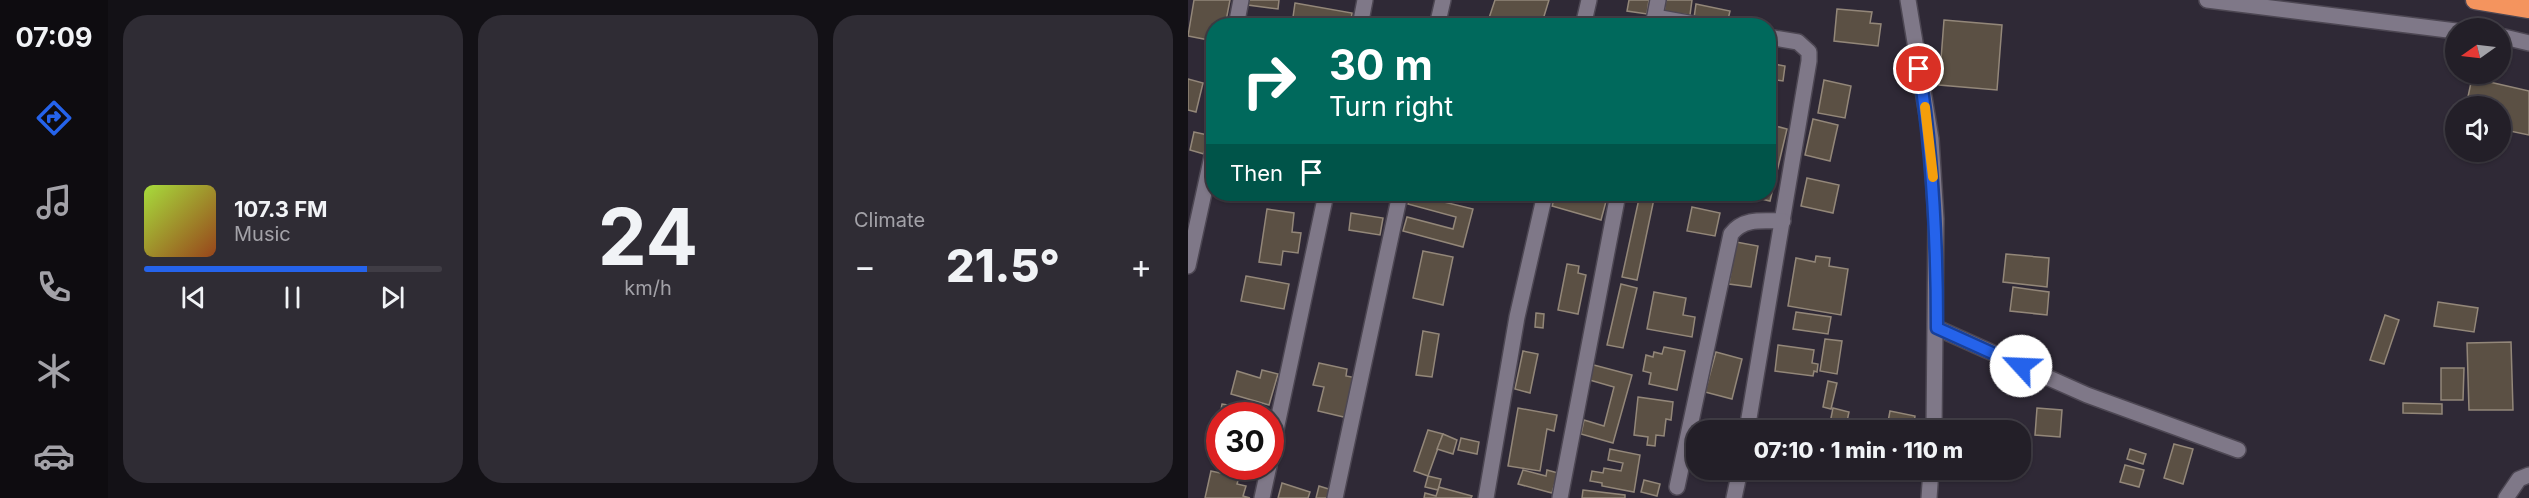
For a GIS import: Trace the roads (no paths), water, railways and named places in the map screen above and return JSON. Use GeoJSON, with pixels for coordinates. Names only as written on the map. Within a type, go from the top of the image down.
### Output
{"type":"FeatureCollection","features":[{"type":"Feature","properties":{"kind":"highway"},"geometry":{"type":"LineString","coordinates":[[2475,0],[2529,9]]}},
{"type":"Feature","properties":{"kind":"street"},"geometry":{"type":"LineString","coordinates":[[1238,18],[1241,0]]}},
{"type":"Feature","properties":{"kind":"street"},"geometry":{"type":"LineString","coordinates":[[1362,18],[1365,0]]}},
{"type":"Feature","properties":{"kind":"street"},"geometry":{"type":"LineString","coordinates":[[1439,18],[1443,0]]}},
{"type":"Feature","properties":{"kind":"street"},"geometry":{"type":"LineString","coordinates":[[1585,18],[1588,0]]}},
{"type":"Feature","properties":{"kind":"street"},"geometry":{"type":"LineString","coordinates":[[1655,18],[1658,0]]}},
{"type":"Feature","properties":{"kind":"street"},"geometry":{"type":"LineString","coordinates":[[1908,0],[1931,139],[1936,219],[1937,328],[1934,420]]}},
{"type":"Feature","properties":{"kind":"street"},"geometry":{"type":"LineString","coordinates":[[2207,0],[2445,30]]}},
{"type":"Feature","properties":{"kind":"street"},"geometry":{"type":"LineString","coordinates":[[1749,420],[1784,221],[1809,60],[1809,52],[1798,42],[1776,38]]}},
{"type":"Feature","properties":{"kind":"street"},"geometry":{"type":"LineString","coordinates":[[2511,39],[2529,43]]}},
{"type":"Feature","properties":{"kind":"street"},"geometry":{"type":"LineString","coordinates":[[1188,266],[1206,184]]}},
{"type":"Feature","properties":{"kind":"street"},"geometry":{"type":"LineString","coordinates":[[1282,402],[1325,201]]}},
{"type":"Feature","properties":{"kind":"street"},"geometry":{"type":"LineString","coordinates":[[1335,498],[1399,201]]}},
{"type":"Feature","properties":{"kind":"street"},"geometry":{"type":"LineString","coordinates":[[1486,498],[1516,317],[1543,201]]}},
{"type":"Feature","properties":{"kind":"street"},"geometry":{"type":"LineString","coordinates":[[1560,498],[1617,201]]}},
{"type":"Feature","properties":{"kind":"street"},"geometry":{"type":"LineString","coordinates":[[1677,488],[1731,234],[1738,225],[1749,221],[1784,221]]}},
{"type":"Feature","properties":{"kind":"street"},"geometry":{"type":"LineString","coordinates":[[1937,328],[2087,395],[2238,450]]}},
{"type":"Feature","properties":{"kind":"street"},"geometry":{"type":"LineString","coordinates":[[2506,498],[2519,479],[2529,475]]}},
{"type":"Feature","properties":{"kind":"street"},"geometry":{"type":"LineString","coordinates":[[1262,498],[1266,480]]}},
{"type":"Feature","properties":{"kind":"street"},"geometry":{"type":"LineString","coordinates":[[1734,498],[1738,480]]}},
{"type":"Feature","properties":{"kind":"street"},"geometry":{"type":"LineString","coordinates":[[1929,498],[1930,480]]}}]}
